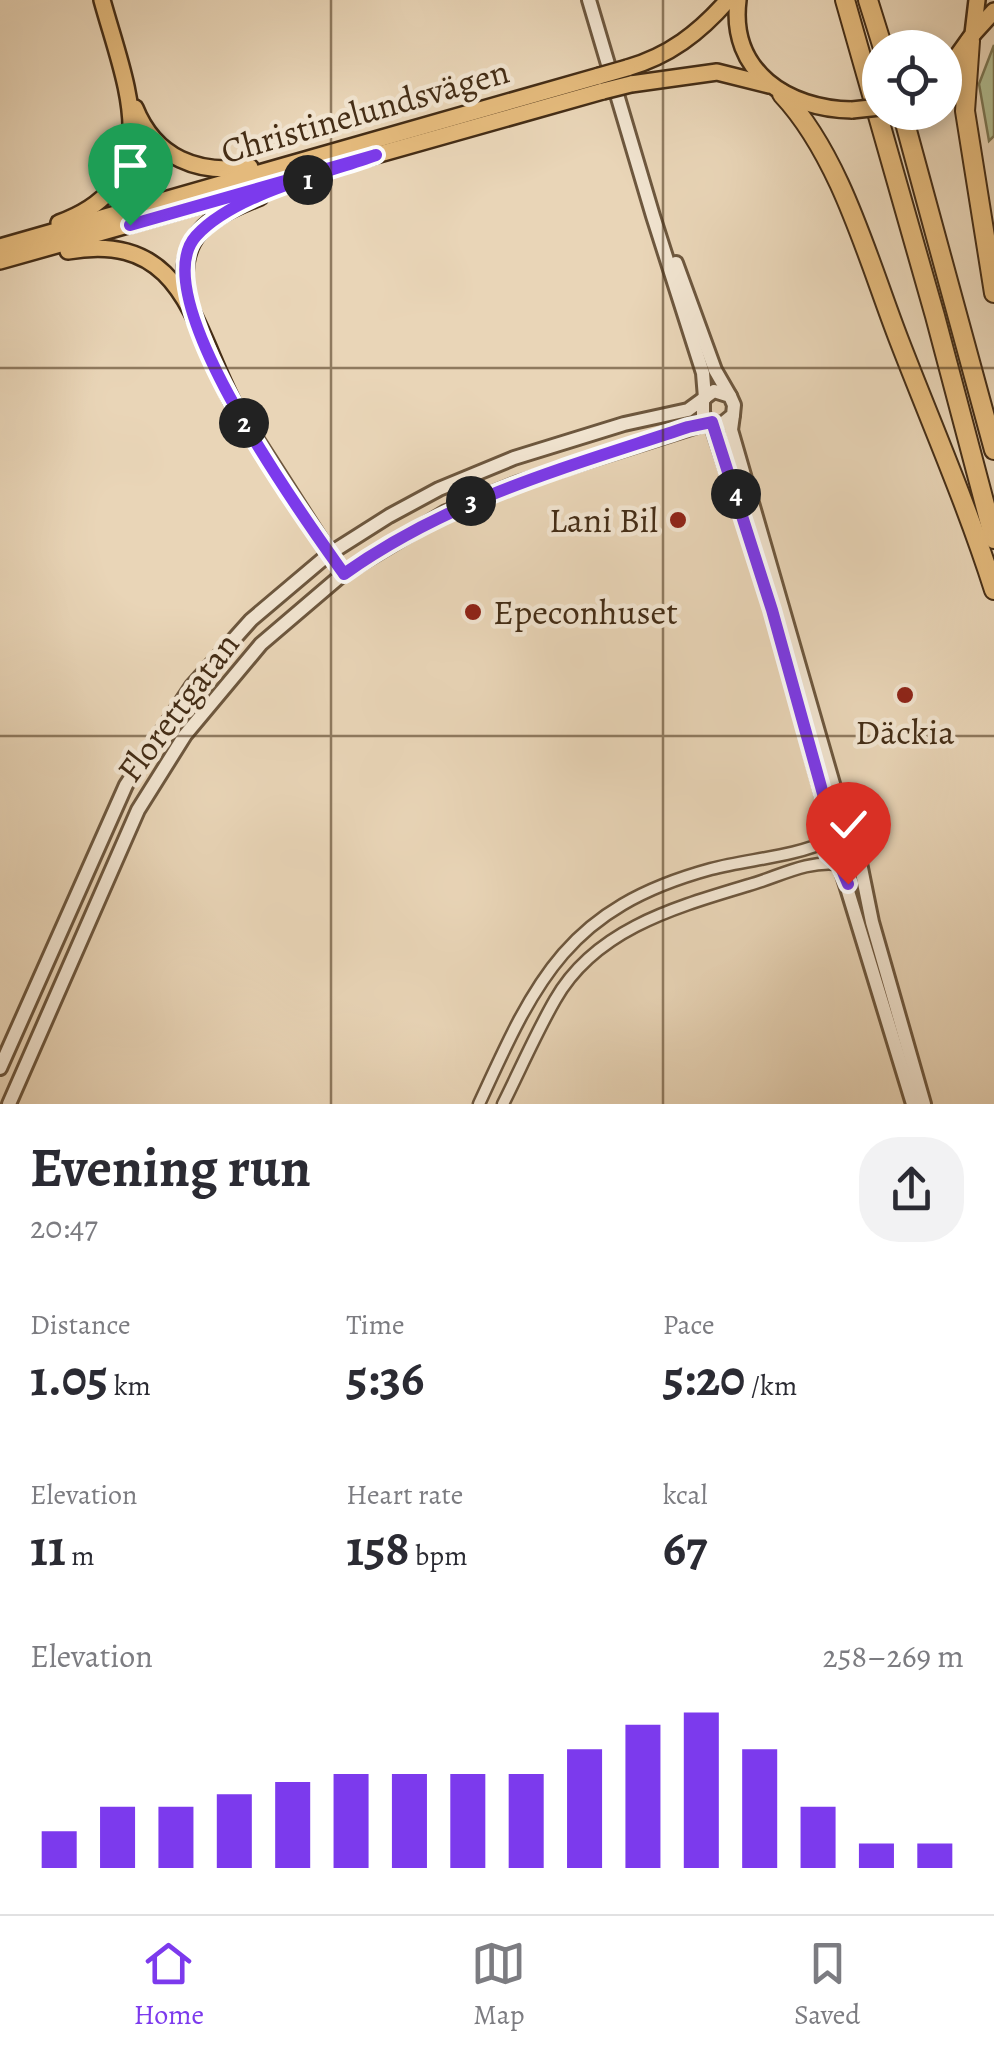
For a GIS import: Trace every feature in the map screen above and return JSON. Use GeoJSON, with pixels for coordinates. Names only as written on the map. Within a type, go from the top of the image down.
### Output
{"type":"FeatureCollection","features":[{"type":"Feature","properties":{"kind":"highway"},"geometry":{"type":"LineString","coordinates":[[845,0],[994,538]]}},
{"type":"Feature","properties":{"kind":"highway"},"geometry":{"type":"LineString","coordinates":[[868,0],[877,30]]}},
{"type":"Feature","properties":{"kind":"highway"},"geometry":{"type":"LineString","coordinates":[[971,37],[964,111],[994,293]]}},
{"type":"Feature","properties":{"kind":"highway"},"geometry":{"type":"LineString","coordinates":[[776,90],[810,130],[844,198],[946,456],[994,590]]}},
{"type":"Feature","properties":{"kind":"highway"},"geometry":{"type":"LineString","coordinates":[[907,130],[994,450]]}},
{"type":"Feature","properties":{"kind":"main road"},"geometry":{"type":"LineString","coordinates":[[102,0],[127,90],[154,142],[187,164],[230,170],[327,152]]}},
{"type":"Feature","properties":{"kind":"main road","name":"Christinelundsvägen"},"geometry":{"type":"LineString","coordinates":[[629,76],[688,39],[728,0]]}},
{"type":"Feature","properties":{"kind":"main road"},"geometry":{"type":"LineString","coordinates":[[738,0],[743,47],[776,90]]}},
{"type":"Feature","properties":{"kind":"main road"},"geometry":{"type":"LineString","coordinates":[[971,37],[976,0]]}},
{"type":"Feature","properties":{"kind":"main road"},"geometry":{"type":"LineString","coordinates":[[962,49],[994,11]]}},
{"type":"Feature","properties":{"kind":"main road","name":"Christinelundsvägen"},"geometry":{"type":"LineString","coordinates":[[0,261],[376,155],[629,76],[717,72],[812,105],[862,109]]}},
{"type":"Feature","properties":{"kind":"main road","name":"Christinelundsvägen"},"geometry":{"type":"LineString","coordinates":[[0,245],[327,152],[602,84]]}},
{"type":"Feature","properties":{"kind":"main road"},"geometry":{"type":"LineString","coordinates":[[0,245],[68,220],[89,209],[112,188],[124,171],[132,147],[127,90]]}},
{"type":"Feature","properties":{"kind":"main road"},"geometry":{"type":"LineString","coordinates":[[189,308],[185,256],[189,245],[206,226],[250,201],[376,155]]}},
{"type":"Feature","properties":{"kind":"main road"},"geometry":{"type":"LineString","coordinates":[[0,261],[84,248],[122,249],[139,254],[161,268],[189,308],[232,401]]}},
{"type":"Feature","properties":{"kind":"street"},"geometry":{"type":"LineString","coordinates":[[589,0],[652,216],[704,373],[702,410],[711,422],[772,610],[828,812],[828,854],[848,884],[913,1104]]}},
{"type":"Feature","properties":{"kind":"street"},"geometry":{"type":"LineString","coordinates":[[652,216],[673,254],[716,370],[734,405],[732,430],[840,808],[850,832],[861,843],[859,858],[872,922],[924,1104]]}},
{"type":"Feature","properties":{"kind":"street"},"geometry":{"type":"LineString","coordinates":[[704,399],[718,391],[730,396]]}},
{"type":"Feature","properties":{"kind":"street","name":"Florettgatan"},"geometry":{"type":"LineString","coordinates":[[0,1068],[113,812],[142,757],[222,650],[285,589],[329,554],[389,516],[462,478],[575,439],[688,410],[704,399]]}},
{"type":"Feature","properties":{"kind":"street"},"geometry":{"type":"LineString","coordinates":[[232,401],[344,574]]}},
{"type":"Feature","properties":{"kind":"street"},"geometry":{"type":"LineString","coordinates":[[711,422],[722,424],[733,415]]}},
{"type":"Feature","properties":{"kind":"street","name":"Florettgatan"},"geometry":{"type":"LineString","coordinates":[[9,1104],[130,826],[162,770],[236,670],[293,614],[398,538],[464,503],[711,422]]}},
{"type":"Feature","properties":{"kind":"street"},"geometry":{"type":"LineString","coordinates":[[479,1104],[522,1010],[553,964],[588,929],[652,890],[705,871],[850,832]]}},
{"type":"Feature","properties":{"kind":"street"},"geometry":{"type":"LineString","coordinates":[[504,1104],[556,998],[585,962],[617,936],[640,921],[810,864],[852,864],[859,858]]}},
{"type":"Feature","properties":{"kind":"green space"},"geometry":{"type":"Polygon","coordinates":[[[994,45],[994,136],[989,141],[979,84],[994,45]]]}},
{"type":"Feature","properties":{"kind":"place","name":"Lani Bil"},"geometry":{"type":"Point","coordinates":[678,520]}},
{"type":"Feature","properties":{"kind":"place","name":"Epeconhuset"},"geometry":{"type":"Point","coordinates":[473,612]}},
{"type":"Feature","properties":{"kind":"place","name":"Däckia"},"geometry":{"type":"Point","coordinates":[905,695]}},
{"type":"Feature","properties":{"kind":"route"},"geometry":{"type":"LineString","coordinates":[[130,225],[376,155],[250,201],[220,216],[189,245],[184,268],[189,308],[236,411],[344,574],[398,538],[464,503],[712,422],[772,610],[828,812],[828,854],[840,865],[848,884]]}}]}
